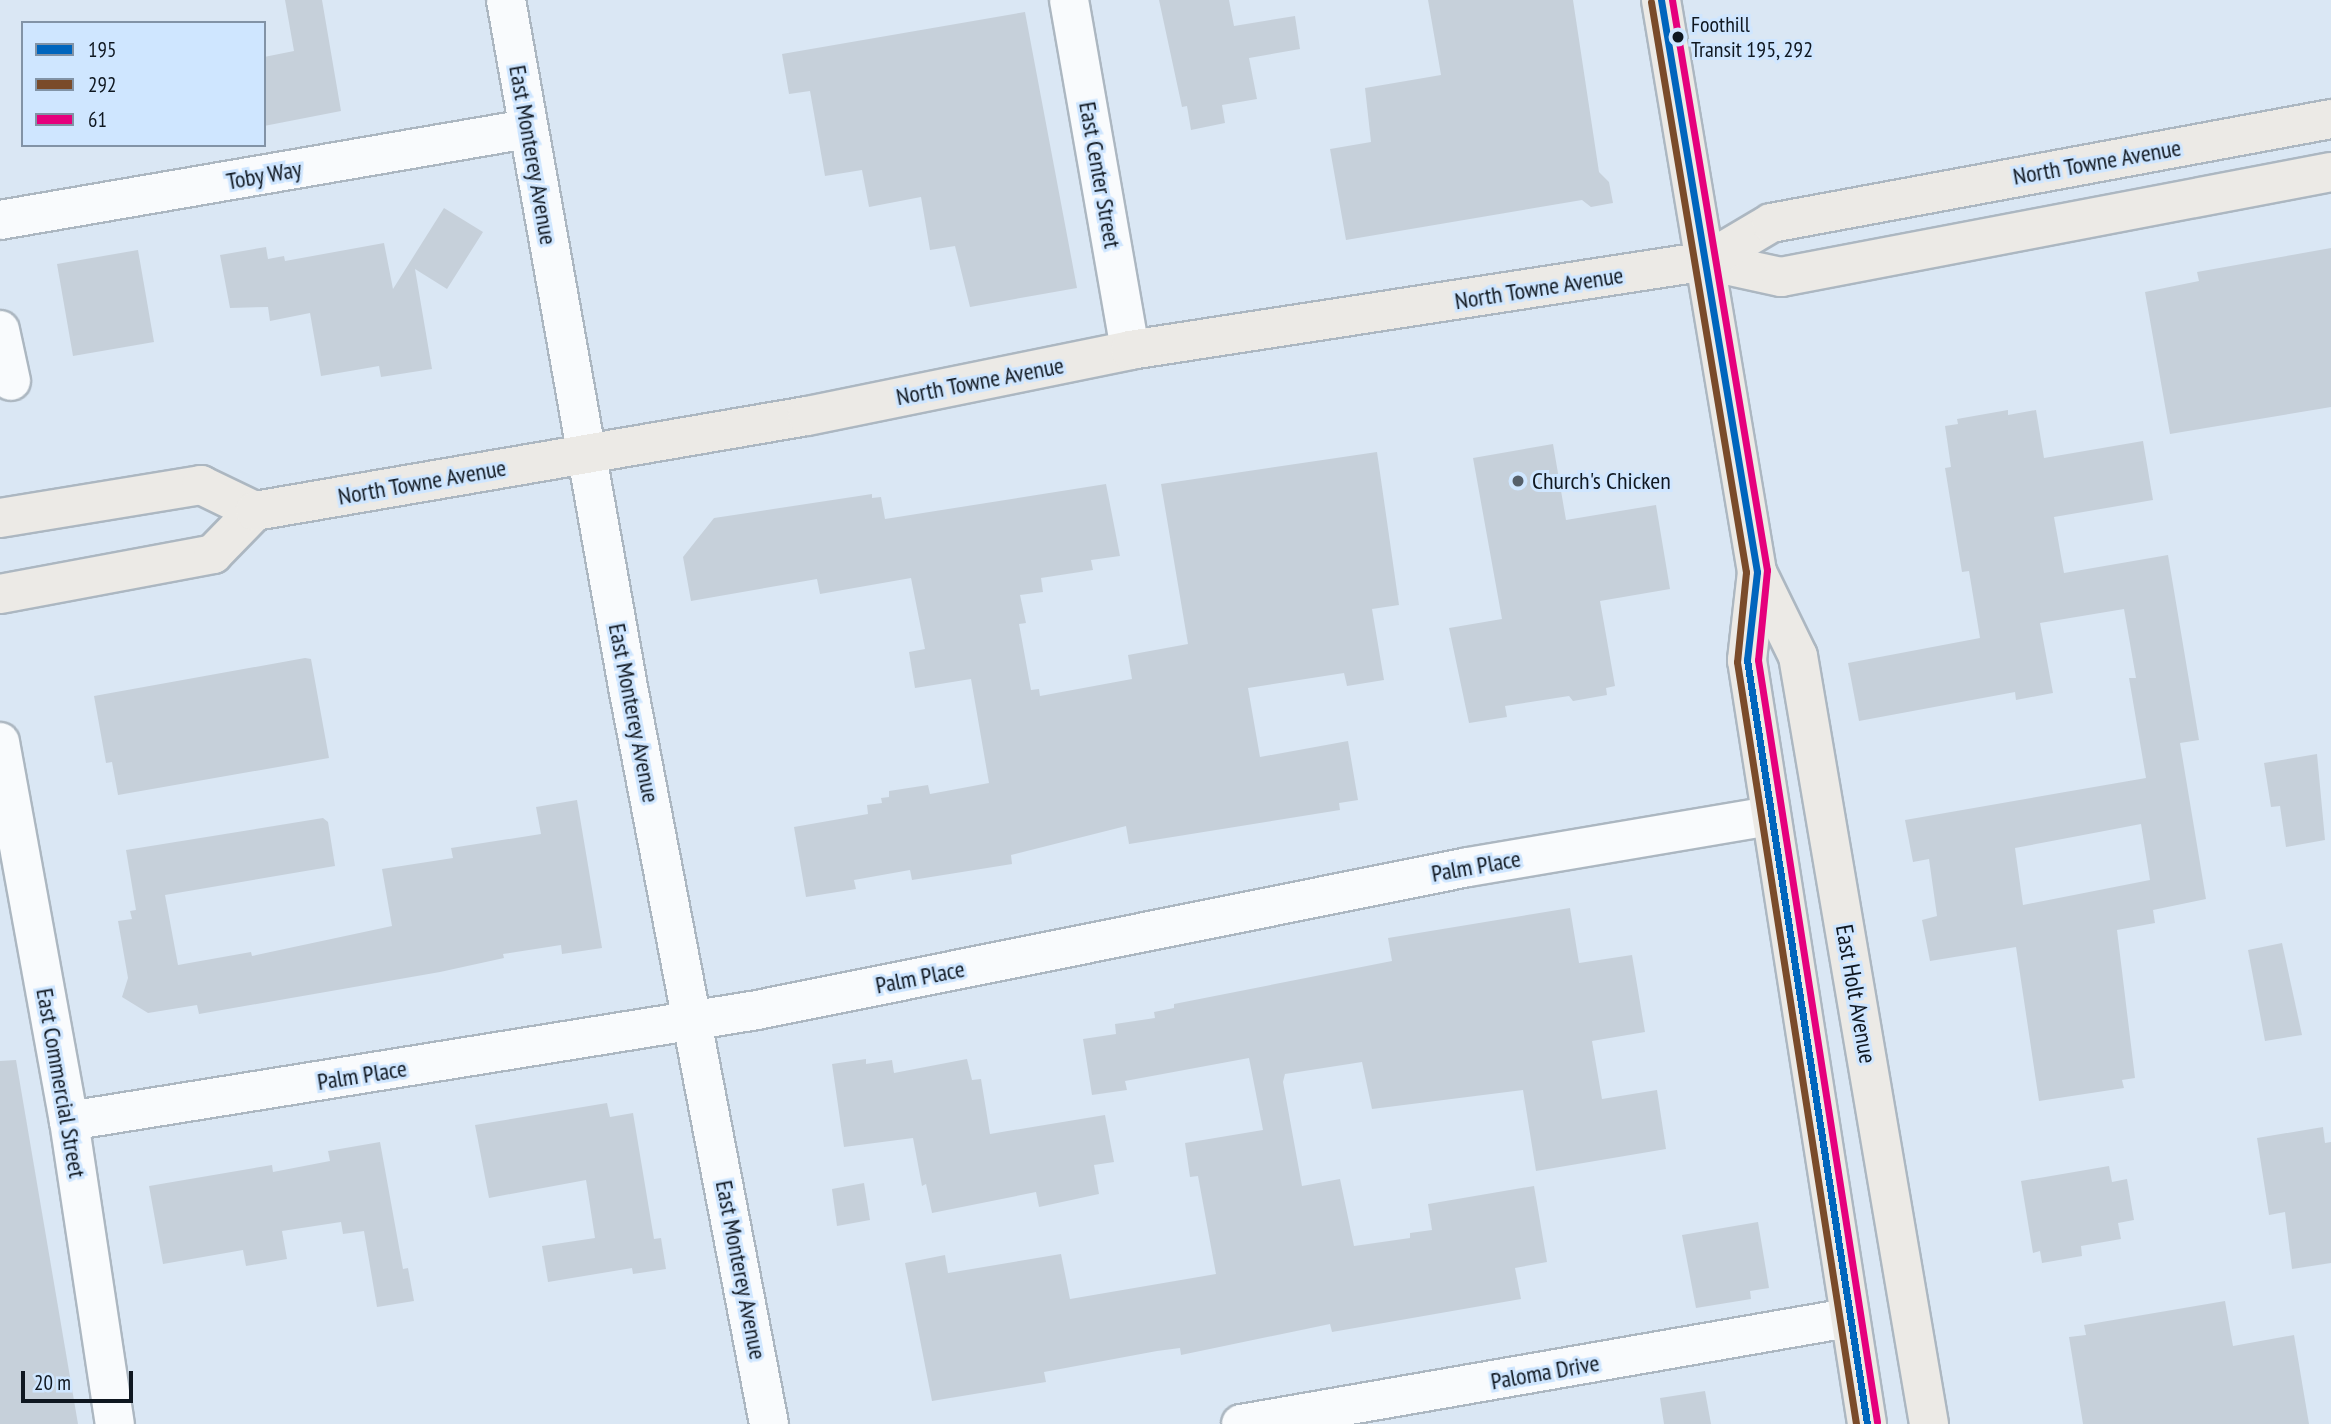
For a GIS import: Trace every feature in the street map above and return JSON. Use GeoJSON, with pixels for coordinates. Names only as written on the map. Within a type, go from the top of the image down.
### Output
{"type":"FeatureCollection","features":[{"type":"Feature","properties":{"kind":"main road","name":"East Holt Avenue"},"geometry":{"type":"LineString","coordinates":[[1661,0],[1707,261],[1757,572],[1747,660],[1769,816],[1867,1424]]}},
{"type":"Feature","properties":{"kind":"main road","name":"North Towne Avenue"},"geometry":{"type":"LineString","coordinates":[[1707,261],[1771,223],[2331,119]]}},
{"type":"Feature","properties":{"kind":"main road","name":"North Towne Avenue"},"geometry":{"type":"LineString","coordinates":[[255,512],[807,416],[1130,350],[1707,261],[1781,277],[2007,230],[2331,172]]}},
{"type":"Feature","properties":{"kind":"main road"},"geometry":{"type":"LineString","coordinates":[[0,518],[201,485],[255,512],[213,554],[0,594]]}},
{"type":"Feature","properties":{"kind":"main road","name":"East Holt Avenue"},"geometry":{"type":"LineString","coordinates":[[1757,572],[1798,656],[1929,1424]]}},
{"type":"Feature","properties":{"kind":"street","name":"East Monterey Avenue"},"geometry":{"type":"LineString","coordinates":[[506,0],[586,454],[769,1424]]}},
{"type":"Feature","properties":{"kind":"street","name":"East Center Street"},"geometry":{"type":"LineString","coordinates":[[1069,0],[1130,350]]}},
{"type":"Feature","properties":{"kind":"street","name":"Toby Way"},"geometry":{"type":"LineString","coordinates":[[0,220],[527,130]]}},
{"type":"Feature","properties":{"kind":"street"},"geometry":{"type":"LineString","coordinates":[[0,330],[11,381]]}},
{"type":"Feature","properties":{"kind":"street","name":"East Commercial Street"},"geometry":{"type":"LineString","coordinates":[[0,742],[69,1121],[115,1424]]}},
{"type":"Feature","properties":{"kind":"street","name":"Palm Place"},"geometry":{"type":"LineString","coordinates":[[69,1121],[695,1021],[1468,867],[1769,816]]}},
{"type":"Feature","properties":{"kind":"street","name":"Paloma Drive"},"geometry":{"type":"LineString","coordinates":[[1241,1424],[1849,1318]]}},
{"type":"Feature","properties":{"kind":"building"},"geometry":{"type":"Polygon","coordinates":[[[285,0],[322,0],[341,111],[266,126],[266,57],[294,51],[285,0]]]}},
{"type":"Feature","properties":{"kind":"building"},"geometry":{"type":"Polygon","coordinates":[[[1159,0],[1229,0],[1234,26],[1295,16],[1300,49],[1249,58],[1257,99],[1222,105],[1225,123],[1191,130],[1187,106],[1182,107],[1159,0]]]}},
{"type":"Feature","properties":{"kind":"building"},"geometry":{"type":"Polygon","coordinates":[[[1428,0],[1573,0],[1599,172],[1609,182],[1613,203],[1591,207],[1582,200],[1346,240],[1330,149],[1371,142],[1365,88],[1441,75],[1428,0]]]}},
{"type":"Feature","properties":{"kind":"building"},"geometry":{"type":"Polygon","coordinates":[[[1025,12],[1077,288],[970,307],[955,246],[930,250],[921,197],[869,207],[862,170],[825,176],[810,91],[789,94],[782,54],[1025,12]]]}},
{"type":"Feature","properties":{"kind":"building"},"geometry":{"type":"Polygon","coordinates":[[[444,208],[483,232],[447,289],[415,269],[432,369],[381,377],[379,366],[321,376],[310,313],[270,321],[268,307],[230,308],[220,255],[266,247],[268,259],[284,256],[285,261],[384,243],[393,289],[444,208]]]}},
{"type":"Feature","properties":{"kind":"building"},"geometry":{"type":"Polygon","coordinates":[[[2331,248],[2331,407],[2170,434],[2145,292],[2199,281],[2197,272],[2331,248]]]}},
{"type":"Feature","properties":{"kind":"building"},"geometry":{"type":"Polygon","coordinates":[[[138,250],[154,342],[73,356],[57,264],[138,250]]]}},
{"type":"Feature","properties":{"kind":"building"},"geometry":{"type":"Polygon","coordinates":[[[2008,410],[2008,415],[2036,410],[2044,458],[2143,441],[2153,500],[2054,517],[2064,573],[2168,555],[2199,740],[2180,743],[2206,899],[2153,910],[2155,923],[2117,930],[2135,1078],[2122,1080],[2124,1088],[2039,1101],[2016,947],[1930,961],[1922,920],[1937,916],[1929,859],[1913,862],[1905,820],[2146,778],[2129,678],[2136,678],[2124,609],[2040,623],[2053,693],[2016,700],[2015,692],[1859,721],[1848,663],[1980,638],[1969,571],[1962,572],[1945,468],[1951,467],[1945,426],[1958,424],[1957,419],[2008,410]],[[2141,824],[2015,848],[2023,905],[2150,880],[2141,824]]]}},
{"type":"Feature","properties":{"kind":"building"},"geometry":{"type":"Polygon","coordinates":[[[1553,444],[1566,520],[1656,505],[1670,589],[1600,601],[1615,686],[1606,688],[1607,695],[1573,701],[1569,696],[1505,706],[1507,717],[1469,723],[1449,628],[1502,619],[1473,458],[1553,444]]]}},
{"type":"Feature","properties":{"kind":"building"},"geometry":{"type":"Polygon","coordinates":[[[1377,452],[1399,605],[1372,609],[1384,680],[1347,686],[1344,673],[1248,688],[1260,757],[1348,741],[1358,800],[1339,803],[1340,810],[1129,844],[1126,826],[1011,855],[1012,864],[912,880],[910,870],[854,880],[856,889],[806,897],[794,827],[868,814],[867,805],[882,803],[881,798],[889,797],[889,791],[928,785],[930,794],[989,783],[971,679],[915,688],[909,652],[925,649],[911,578],[820,594],[817,579],[691,601],[683,557],[714,518],[872,494],[872,498],[881,497],[885,519],[1106,484],[1120,556],[1091,560],[1093,570],[1041,578],[1043,592],[1020,595],[1026,623],[1019,624],[1031,690],[1039,689],[1040,696],[1132,679],[1128,655],[1188,644],[1161,484],[1377,452]]]}},
{"type":"Feature","properties":{"kind":"building"},"geometry":{"type":"Polygon","coordinates":[[[311,659],[329,758],[118,795],[112,762],[106,763],[94,696],[311,659]]]}},
{"type":"Feature","properties":{"kind":"building"},"geometry":{"type":"Polygon","coordinates":[[[2317,754],[2325,840],[2286,847],[2280,806],[2271,807],[2264,763],[2317,754]]]}},
{"type":"Feature","properties":{"kind":"building"},"geometry":{"type":"Polygon","coordinates":[[[577,800],[602,948],[562,954],[561,945],[503,954],[504,958],[440,972],[199,1014],[197,1005],[148,1013],[122,997],[128,978],[118,921],[132,919],[130,911],[136,910],[126,850],[323,818],[328,822],[335,866],[165,895],[178,965],[251,952],[252,956],[392,926],[382,869],[453,858],[451,848],[541,834],[536,807],[577,800]]]}},
{"type":"Feature","properties":{"kind":"building"},"geometry":{"type":"Polygon","coordinates":[[[1570,908],[1579,963],[1632,955],[1645,1032],[1592,1041],[1602,1099],[1657,1090],[1666,1149],[1536,1171],[1523,1090],[1372,1109],[1362,1062],[1285,1074],[1283,1082],[1302,1186],[1340,1179],[1354,1246],[1410,1238],[1410,1233],[1432,1230],[1428,1204],[1534,1186],[1547,1262],[1515,1268],[1521,1299],[1332,1332],[1330,1324],[1181,1355],[1180,1348],[1157,1351],[1044,1372],[1046,1382],[932,1401],[905,1263],[945,1255],[948,1273],[1061,1254],[1070,1299],[1216,1274],[1198,1176],[1190,1177],[1185,1143],[1263,1130],[1249,1058],[1125,1081],[1127,1090],[1092,1095],[1083,1039],[1116,1034],[1115,1024],[1155,1018],[1154,1012],[1174,1008],[1174,1004],[1392,961],[1388,938],[1570,908]]]}},
{"type":"Feature","properties":{"kind":"building"},"geometry":{"type":"Polygon","coordinates":[[[2282,943],[2302,1035],[2265,1041],[2248,950],[2282,943]]]}},
{"type":"Feature","properties":{"kind":"building"},"geometry":{"type":"Polygon","coordinates":[[[866,1059],[866,1064],[892,1060],[894,1073],[967,1059],[972,1080],[981,1079],[990,1134],[1105,1115],[1114,1162],[1094,1165],[1099,1194],[1039,1207],[1036,1192],[932,1213],[926,1184],[922,1186],[913,1138],[844,1147],[832,1064],[866,1059]]]}},
{"type":"Feature","properties":{"kind":"building"},"geometry":{"type":"Polygon","coordinates":[[[16,1060],[78,1424],[0,1424],[0,1061],[16,1060]]]}},
{"type":"Feature","properties":{"kind":"building"},"geometry":{"type":"Polygon","coordinates":[[[607,1103],[610,1117],[633,1113],[654,1239],[661,1238],[666,1269],[633,1274],[632,1268],[548,1282],[542,1246],[595,1238],[586,1180],[489,1198],[475,1125],[607,1103]]]}},
{"type":"Feature","properties":{"kind":"building"},"geometry":{"type":"Polygon","coordinates":[[[2323,1127],[2325,1143],[2331,1142],[2331,1263],[2292,1269],[2285,1212],[2269,1215],[2257,1138],[2323,1127]]]}},
{"type":"Feature","properties":{"kind":"building"},"geometry":{"type":"Polygon","coordinates":[[[380,1142],[403,1269],[408,1268],[414,1301],[377,1307],[364,1231],[343,1234],[341,1222],[282,1231],[287,1259],[246,1266],[243,1250],[163,1264],[149,1186],[272,1165],[273,1172],[330,1161],[328,1151],[380,1142]]]}},
{"type":"Feature","properties":{"kind":"building"},"geometry":{"type":"Polygon","coordinates":[[[2109,1166],[2112,1182],[2127,1179],[2134,1220],[2118,1223],[2121,1239],[2081,1246],[2082,1256],[2042,1263],[2040,1251],[2033,1253],[2021,1181],[2109,1166]]]}},
{"type":"Feature","properties":{"kind":"building"},"geometry":{"type":"Polygon","coordinates":[[[864,1183],[870,1220],[837,1226],[832,1189],[864,1183]]]}},
{"type":"Feature","properties":{"kind":"building"},"geometry":{"type":"Polygon","coordinates":[[[1758,1222],[1769,1288],[1750,1291],[1751,1299],[1696,1308],[1682,1235],[1758,1222]]]}},
{"type":"Feature","properties":{"kind":"building"},"geometry":{"type":"Polygon","coordinates":[[[2225,1301],[2233,1346],[2294,1335],[2309,1424],[2083,1424],[2069,1337],[2086,1335],[2084,1325],[2225,1301]]]}},
{"type":"Feature","properties":{"kind":"building"},"geometry":{"type":"Polygon","coordinates":[[[1705,1391],[1711,1424],[1664,1424],[1660,1398],[1705,1391]]]}},
{"type":"Feature","properties":{"kind":"transit line","name":"195"},"geometry":{"type":"LineString","coordinates":[[1661,0],[1757,572],[1747,660],[1867,1424]]}},
{"type":"Feature","properties":{"kind":"transit line","name":"61"},"geometry":{"type":"LineString","coordinates":[[1672,0],[1767,570],[1758,660],[1877,1422]]}},
{"type":"Feature","properties":{"kind":"transit line","name":"292"},"geometry":{"type":"LineString","coordinates":[[1651,2],[1746,572],[1737,662],[1856,1424]]}},
{"type":"Feature","properties":{"kind":"place","name":"Foothill Transit 195, 292"},"geometry":{"type":"Point","coordinates":[1678,37]}},
{"type":"Feature","properties":{"kind":"place","name":"Church's Chicken"},"geometry":{"type":"Point","coordinates":[1518,481]}}]}
